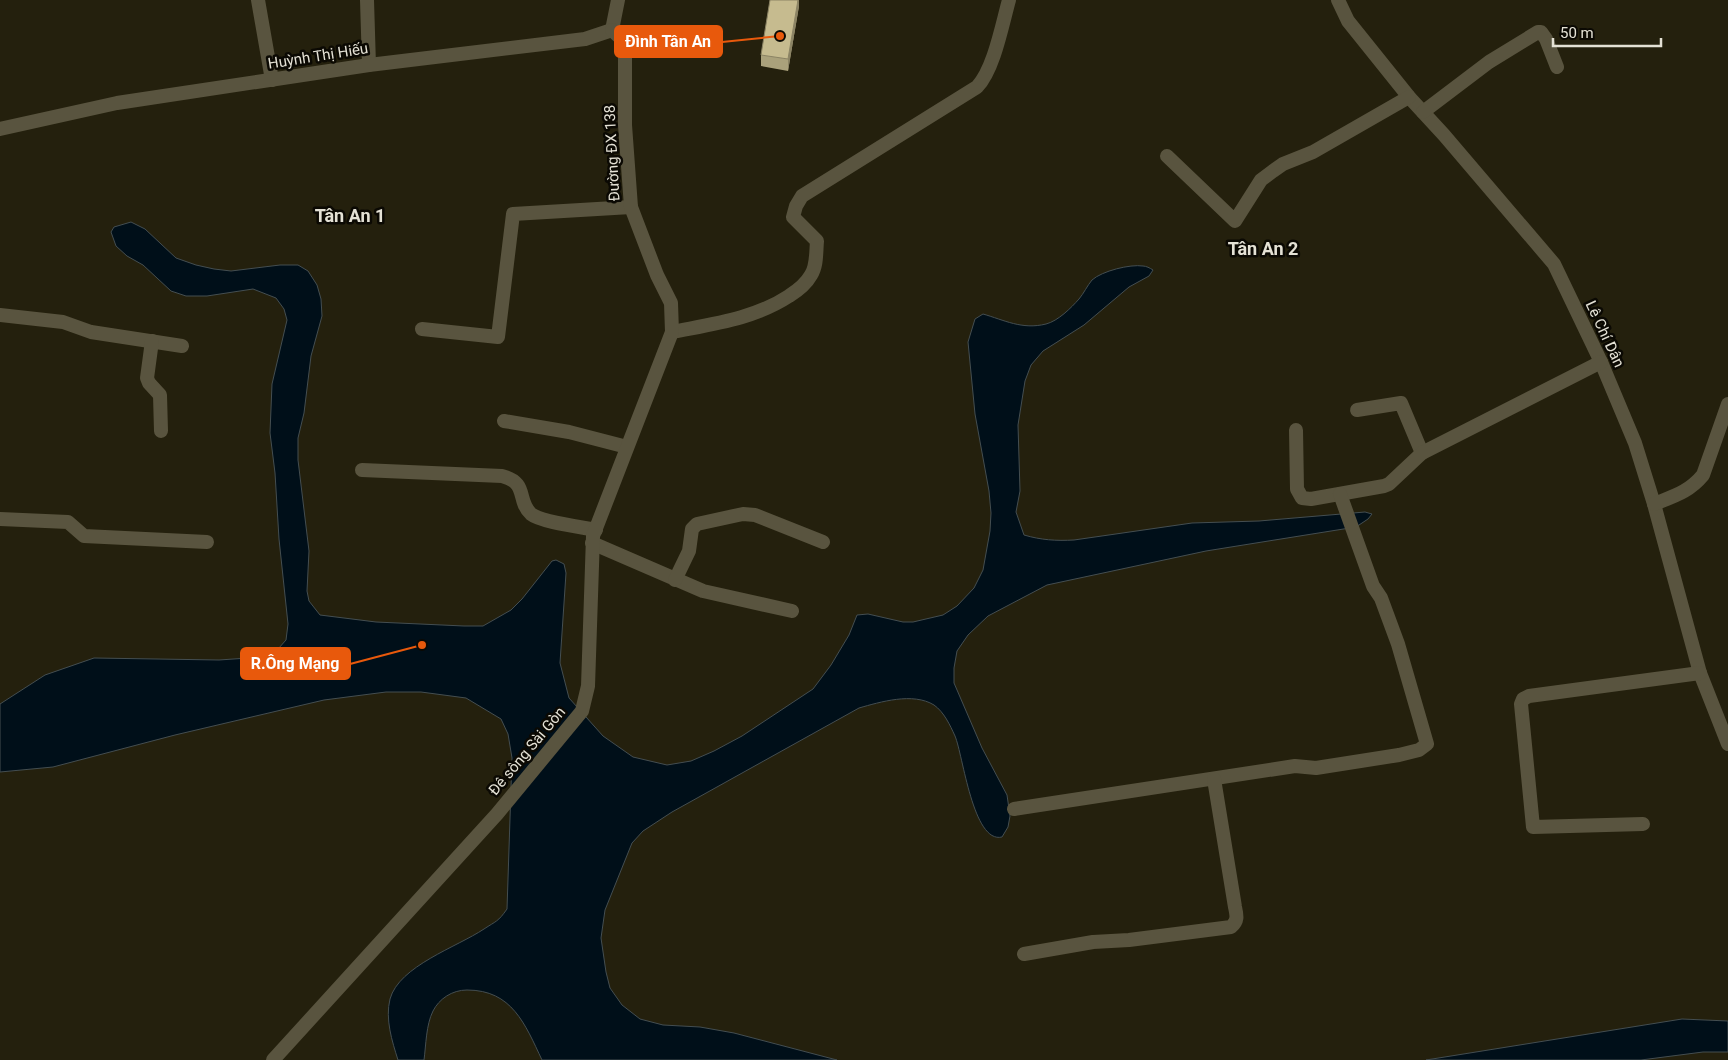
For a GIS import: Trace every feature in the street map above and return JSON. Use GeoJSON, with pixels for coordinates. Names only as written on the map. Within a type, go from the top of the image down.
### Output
{"type":"FeatureCollection","features":[{"type":"Feature","properties":{"kind":"street"},"geometry":{"type":"LineString","coordinates":[[258,0],[272,80]]}},
{"type":"Feature","properties":{"kind":"street"},"geometry":{"type":"LineString","coordinates":[[367,0],[369,65]]}},
{"type":"Feature","properties":{"kind":"street"},"geometry":{"type":"LineString","coordinates":[[612,30],[618,0]]}},
{"type":"Feature","properties":{"kind":"street"},"geometry":{"type":"LineString","coordinates":[[672,332],[740,318],[773,306],[800,289],[812,275],[816,259],[817,241],[793,217],[796,206],[802,196],[977,87],[984,80],[990,66],[1009,0]]}},
{"type":"Feature","properties":{"kind":"street","name":"Lê Chí Dân"},"geometry":{"type":"LineString","coordinates":[[1338,0],[1348,22],[1409,97],[1554,264],[1601,362],[1635,443],[1654,504],[1700,673],[1728,744]]}},
{"type":"Feature","properties":{"kind":"street","name":"Huỳnh Thị Hiếu"},"geometry":{"type":"LineString","coordinates":[[0,129],[117,104],[369,65],[585,39],[612,30]]}},
{"type":"Feature","properties":{"kind":"street","name":"Đường ĐX 138"},"geometry":{"type":"LineString","coordinates":[[612,30],[626,42],[625,125],[631,207],[657,275],[671,303],[672,332]]}},
{"type":"Feature","properties":{"kind":"street"},"geometry":{"type":"LineString","coordinates":[[1423,112],[1489,62],[1538,32],[1541,32],[1546,39],[1557,66]]}},
{"type":"Feature","properties":{"kind":"street"},"geometry":{"type":"LineString","coordinates":[[1167,156],[1235,221],[1261,180],[1273,171],[1283,164],[1313,152],[1409,97]]}},
{"type":"Feature","properties":{"kind":"street"},"geometry":{"type":"LineString","coordinates":[[422,328],[498,337],[513,214],[631,207]]}},
{"type":"Feature","properties":{"kind":"street"},"geometry":{"type":"LineString","coordinates":[[0,315],[63,322],[91,332],[182,346]]}},
{"type":"Feature","properties":{"kind":"street","name":"Đê sông Sài Gòn"},"geometry":{"type":"LineString","coordinates":[[272,1060],[497,814],[582,711],[588,686],[594,536],[672,332]]}},
{"type":"Feature","properties":{"kind":"street"},"geometry":{"type":"LineString","coordinates":[[152,341],[147,378],[160,395],[161,430]]}},
{"type":"Feature","properties":{"kind":"street"},"geometry":{"type":"LineString","coordinates":[[1296,430],[1297,489],[1302,498],[1311,499],[1389,484],[1422,453],[1601,362]]}},
{"type":"Feature","properties":{"kind":"street"},"geometry":{"type":"LineString","coordinates":[[1357,410],[1400,403],[1422,453]]}},
{"type":"Feature","properties":{"kind":"street"},"geometry":{"type":"LineString","coordinates":[[1654,504],[1687,491],[1703,475],[1728,404]]}},
{"type":"Feature","properties":{"kind":"street"},"geometry":{"type":"LineString","coordinates":[[504,422],[570,432],[627,447]]}},
{"type":"Feature","properties":{"kind":"street"},"geometry":{"type":"LineString","coordinates":[[362,470],[502,476],[511,478],[517,483],[530,513],[539,518],[594,536],[675,580],[703,591],[792,611]]}},
{"type":"Feature","properties":{"kind":"street"},"geometry":{"type":"LineString","coordinates":[[1014,809],[1295,766],[1316,768],[1399,755],[1419,750],[1427,744],[1398,644],[1381,598],[1373,586],[1340,494]]}},
{"type":"Feature","properties":{"kind":"street"},"geometry":{"type":"LineString","coordinates":[[675,580],[689,551],[692,529],[697,524],[744,514],[755,515],[823,542]]}},
{"type":"Feature","properties":{"kind":"street"},"geometry":{"type":"LineString","coordinates":[[0,519],[68,522],[84,536],[207,542]]}},
{"type":"Feature","properties":{"kind":"street"},"geometry":{"type":"LineString","coordinates":[[1643,824],[1533,827],[1521,704],[1523,699],[1529,696],[1700,673]]}},
{"type":"Feature","properties":{"kind":"street"},"geometry":{"type":"LineString","coordinates":[[1024,954],[1093,942],[1129,940],[1231,927],[1236,923],[1237,918],[1214,778]]}},
{"type":"Feature","properties":{"kind":"shaded area"},"geometry":{"type":"Polygon","coordinates":[[[131,222],[145,229],[176,258],[196,265],[231,271],[280,265],[298,265],[308,271],[317,285],[321,299],[322,316],[311,356],[304,413],[298,438],[298,460],[309,551],[307,591],[309,601],[320,615],[376,622],[483,626],[511,610],[552,561],[556,560],[564,564],[566,573],[560,663],[569,698],[603,736],[633,757],[667,765],[691,761],[714,751],[742,736],[813,689],[831,665],[849,635],[857,615],[868,614],[903,622],[913,622],[943,615],[957,606],[974,588],[983,570],[990,531],[991,513],[989,491],[975,414],[968,342],[975,319],[983,314],[1021,325],[1037,326],[1046,324],[1060,317],[1072,306],[1081,297],[1092,280],[1097,277],[1124,267],[1145,266],[1153,270],[1149,276],[1129,287],[1084,325],[1043,351],[1031,365],[1025,381],[1018,425],[1020,491],[1016,512],[1024,535],[1049,540],[1074,540],[1192,523],[1259,521],[1365,512],[1372,514],[1356,527],[1206,551],[1047,585],[988,616],[968,635],[957,651],[954,683],[982,748],[1007,795],[1010,816],[1008,827],[1002,837],[992,835],[984,827],[976,813],[955,736],[949,723],[934,705],[916,699],[896,699],[859,708],[672,812],[643,831],[632,843],[605,910],[601,938],[610,988],[622,1005],[640,1019],[663,1025],[700,1027],[734,1033],[837,1060],[542,1060],[523,1022],[506,1003],[495,996],[482,992],[461,990],[451,993],[442,999],[433,1011],[429,1022],[424,1060],[398,1060],[388,1014],[390,999],[396,987],[417,967],[494,923],[507,909],[512,758],[508,734],[501,719],[466,698],[421,692],[386,692],[324,700],[175,735],[53,767],[0,772],[0,704],[45,675],[94,658],[219,660],[248,658],[278,649],[286,640],[288,624],[270,433],[272,384],[287,320],[284,309],[276,298],[253,289],[207,296],[186,296],[171,291],[143,265],[127,256],[116,246],[111,232],[114,227],[131,222]]]}},
{"type":"Feature","properties":{"kind":"shaded area"},"geometry":{"type":"Polygon","coordinates":[[[1682,1019],[1728,1021],[1728,1052],[1703,1052],[1641,1060],[1426,1060],[1682,1019]]]}},
{"type":"Feature","properties":{"kind":"building"},"geometry":{"type":"Polygon","coordinates":[[[770,0],[798,0],[788,59],[761,55],[770,0]]]}},
{"type":"Feature","properties":{"kind":"place","name":"Đình Tân An"},"geometry":{"type":"Point","coordinates":[780,36]}},
{"type":"Feature","properties":{"kind":"place","name":"R.Ông Mạng"},"geometry":{"type":"Point","coordinates":[422,645]}},
{"type":"Feature","properties":{"kind":"district","name":"Tân An 1"},"geometry":{"type":"Point","coordinates":[350,216]}},
{"type":"Feature","properties":{"kind":"district","name":"Tân An 2"},"geometry":{"type":"Point","coordinates":[1263,249]}}]}
